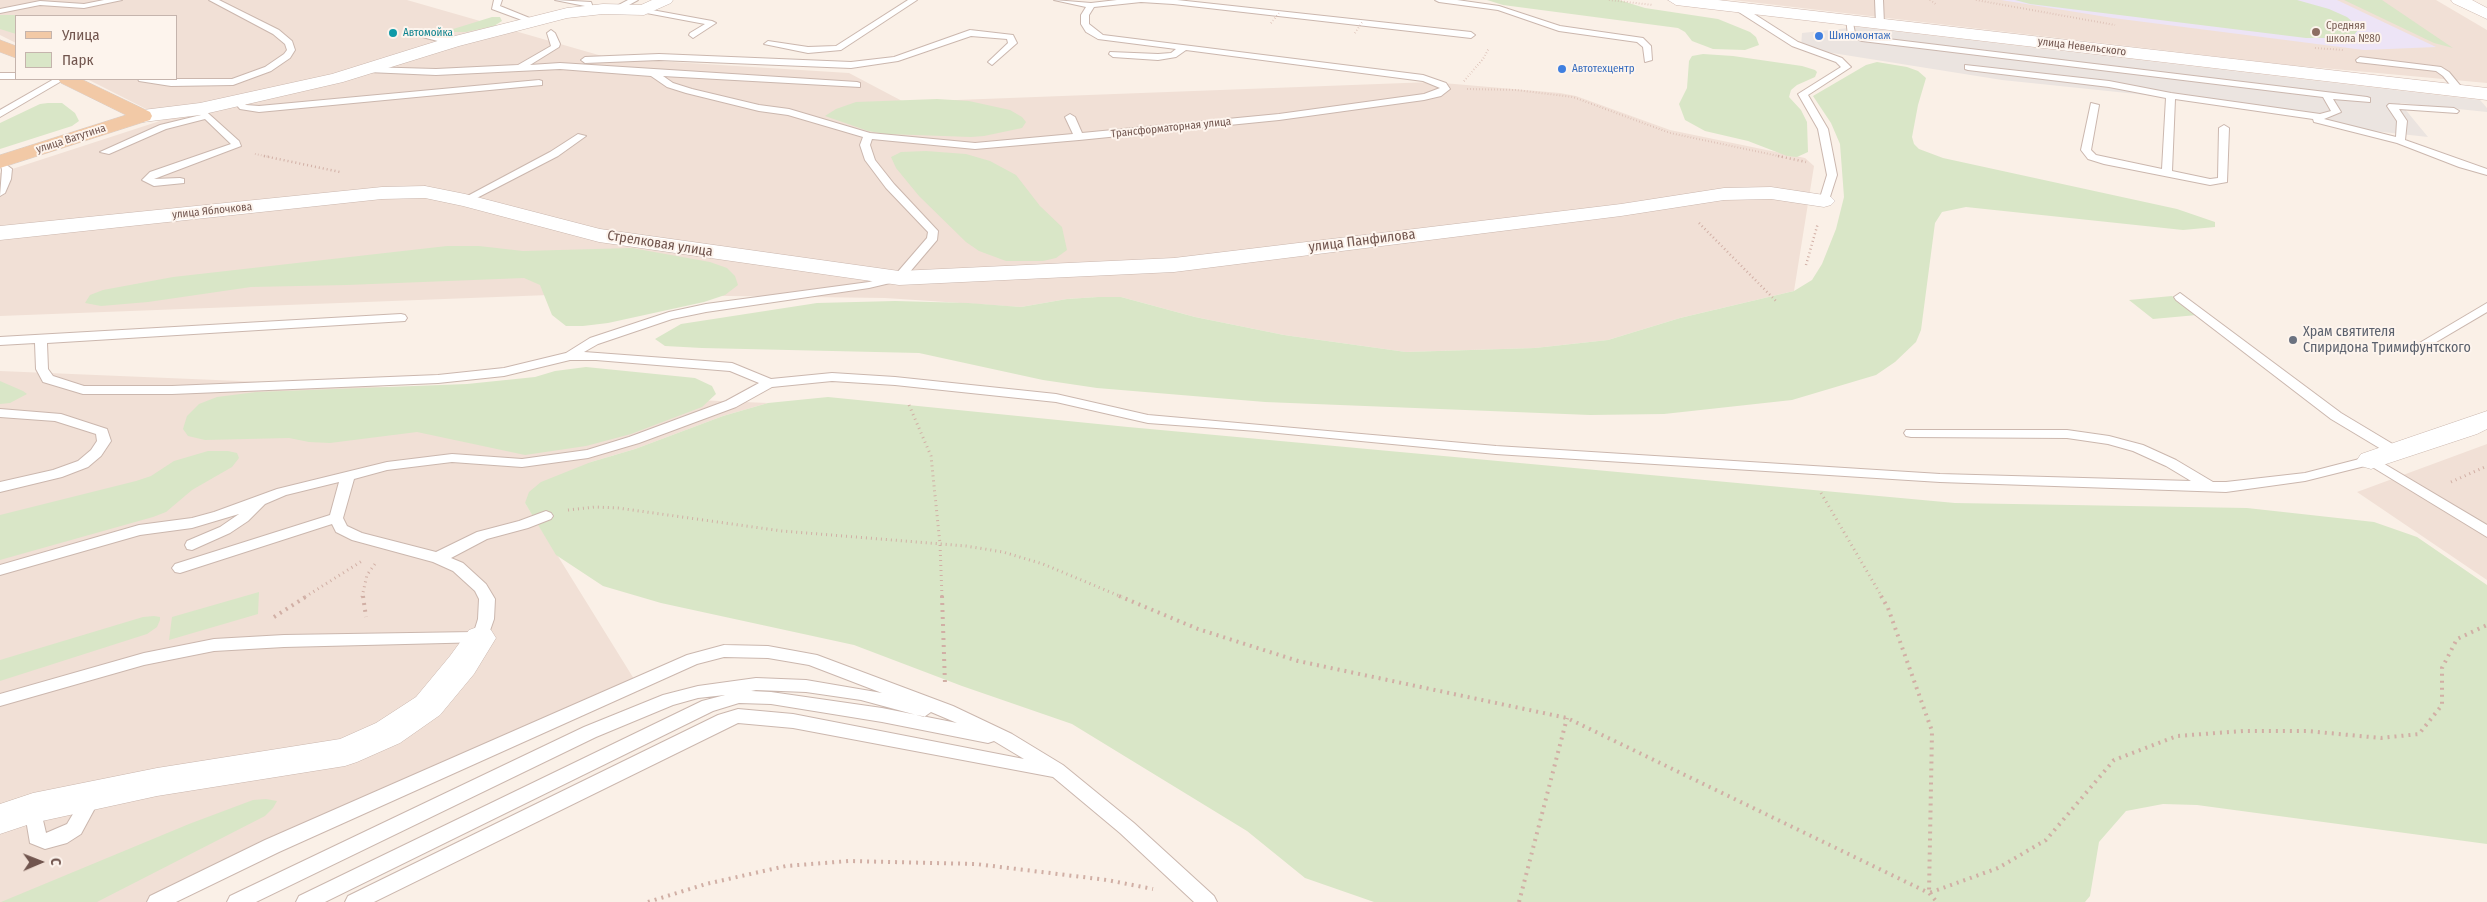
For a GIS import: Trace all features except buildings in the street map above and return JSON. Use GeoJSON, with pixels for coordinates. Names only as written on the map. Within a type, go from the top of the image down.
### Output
{"type":"FeatureCollection","features":[{"type":"Feature","properties":{"kind":"main road"},"geometry":{"type":"LineString","coordinates":[[0,45],[15,52]]}},
{"type":"Feature","properties":{"kind":"main road"},"geometry":{"type":"LineString","coordinates":[[69,80],[142,116]]}},
{"type":"Feature","properties":{"kind":"main road","name":"улица Ватутина"},"geometry":{"type":"LineString","coordinates":[[0,163],[142,116]]}},
{"type":"Feature","properties":{"kind":"street"},"geometry":{"type":"LineString","coordinates":[[142,116],[204,112],[238,101],[368,69],[453,42],[533,21],[590,10],[615,10],[665,0]]}},
{"type":"Feature","properties":{"kind":"street","name":"улица Невельского"},"geometry":{"type":"LineString","coordinates":[[1676,0],[2487,94]]}},
{"type":"Feature","properties":{"kind":"street"},"geometry":{"type":"LineString","coordinates":[[2459,0],[2487,14]]}},
{"type":"Feature","properties":{"kind":"street","name":"Стрелковая улица"},"geometry":{"type":"LineString","coordinates":[[425,192],[465,200],[599,235],[899,278]]}},
{"type":"Feature","properties":{"kind":"street","name":"улица Яблочкова"},"geometry":{"type":"LineString","coordinates":[[0,233],[382,193],[425,192]]}},
{"type":"Feature","properties":{"kind":"street","name":"улица Панфилова"},"geometry":{"type":"LineString","coordinates":[[899,278],[1174,265],[1724,194],[1754,193],[1824,201]]}},
{"type":"Feature","properties":{"kind":"street"},"geometry":{"type":"LineString","coordinates":[[2384,456],[2487,419]]}},
{"type":"Feature","properties":{"kind":"street"},"geometry":{"type":"LineString","coordinates":[[0,819],[33,808],[188,776],[345,752],[388,733],[428,706],[462,665],[480,638]]}},
{"type":"Feature","properties":{"kind":"lane"},"geometry":{"type":"LineString","coordinates":[[0,11],[40,3],[84,6],[118,0]]}},
{"type":"Feature","properties":{"kind":"lane"},"geometry":{"type":"LineString","coordinates":[[149,80],[171,83],[221,83],[255,75],[279,63],[291,50],[289,42],[276,32],[213,0]]}},
{"type":"Feature","properties":{"kind":"lane"},"geometry":{"type":"LineString","coordinates":[[492,2],[508,0]]}},
{"type":"Feature","properties":{"kind":"lane"},"geometry":{"type":"LineString","coordinates":[[559,0],[588,4],[590,10]]}},
{"type":"Feature","properties":{"kind":"lane"},"geometry":{"type":"LineString","coordinates":[[768,44],[808,50],[838,48],[913,0]]}},
{"type":"Feature","properties":{"kind":"lane"},"geometry":{"type":"LineString","coordinates":[[1058,0],[1091,5],[1125,1],[1173,2],[1280,12],[1471,35]]}},
{"type":"Feature","properties":{"kind":"lane"},"geometry":{"type":"LineString","coordinates":[[1439,0],[1499,8],[1559,28],[1629,36],[1640,40],[1647,46],[1648,60]]}},
{"type":"Feature","properties":{"kind":"lane"},"geometry":{"type":"LineString","coordinates":[[1878,0],[1880,24]]}},
{"type":"Feature","properties":{"kind":"lane"},"geometry":{"type":"LineString","coordinates":[[1125,1],[1448,41]]}},
{"type":"Feature","properties":{"kind":"lane"},"geometry":{"type":"LineString","coordinates":[[492,2],[533,21]]}},
{"type":"Feature","properties":{"kind":"lane"},"geometry":{"type":"LineString","coordinates":[[639,5],[712,23],[693,35]]}},
{"type":"Feature","properties":{"kind":"lane"},"geometry":{"type":"LineString","coordinates":[[1091,5],[1085,15],[1085,24],[1089,30],[1102,37],[1423,78],[1435,81],[1443,85],[1445,89]]}},
{"type":"Feature","properties":{"kind":"lane"},"geometry":{"type":"LineString","coordinates":[[1737,7],[1755,20],[1808,50],[1839,60],[1847,67],[1803,94],[1823,128],[1831,168],[1832,175],[1824,201]]}},
{"type":"Feature","properties":{"kind":"lane"},"geometry":{"type":"LineString","coordinates":[[1849,20],[1851,34],[1862,38],[2367,100]]}},
{"type":"Feature","properties":{"kind":"lane"},"geometry":{"type":"LineString","coordinates":[[414,32],[453,42]]}},
{"type":"Feature","properties":{"kind":"lane"},"geometry":{"type":"LineString","coordinates":[[516,68],[555,46],[556,44],[551,33]]}},
{"type":"Feature","properties":{"kind":"lane"},"geometry":{"type":"LineString","coordinates":[[560,66],[591,60],[649,57],[851,65],[895,59],[970,33],[1010,37],[1013,43],[992,62]]}},
{"type":"Feature","properties":{"kind":"lane"},"geometry":{"type":"LineString","coordinates":[[1113,54],[1158,57],[1172,55],[1185,47]]}},
{"type":"Feature","properties":{"kind":"lane"},"geometry":{"type":"LineString","coordinates":[[1808,50],[1833,51]]}},
{"type":"Feature","properties":{"kind":"lane"},"geometry":{"type":"LineString","coordinates":[[2360,60],[2438,69],[2446,74],[2459,90]]}},
{"type":"Feature","properties":{"kind":"lane"},"geometry":{"type":"LineString","coordinates":[[368,69],[436,72],[560,66],[857,85]]}},
{"type":"Feature","properties":{"kind":"lane"},"geometry":{"type":"LineString","coordinates":[[1968,67],[2109,84],[2171,96],[2295,114],[2400,141],[2487,172]]}},
{"type":"Feature","properties":{"kind":"lane"},"geometry":{"type":"LineString","coordinates":[[2105,69],[2109,84]]}},
{"type":"Feature","properties":{"kind":"lane","name":"Трансформаторная улица"},"geometry":{"type":"LineString","coordinates":[[653,73],[670,85],[689,92],[759,108],[789,112],[869,136],[975,146],[1279,117],[1431,96],[1443,92],[1445,89]]}},
{"type":"Feature","properties":{"kind":"lane"},"geometry":{"type":"LineString","coordinates":[[0,76],[15,76]]}},
{"type":"Feature","properties":{"kind":"lane"},"geometry":{"type":"LineString","coordinates":[[0,114],[65,80]]}},
{"type":"Feature","properties":{"kind":"lane"},"geometry":{"type":"LineString","coordinates":[[238,101],[243,107],[259,109],[539,83]]}},
{"type":"Feature","properties":{"kind":"lane"},"geometry":{"type":"LineString","coordinates":[[2167,174],[2171,96]]}},
{"type":"Feature","properties":{"kind":"lane"},"geometry":{"type":"LineString","coordinates":[[2295,114],[2331,115],[2336,112],[2327,96]]}},
{"type":"Feature","properties":{"kind":"lane"},"geometry":{"type":"LineString","coordinates":[[2094,104],[2086,150],[2092,157],[2104,162],[2210,182],[2223,180],[2224,128]]}},
{"type":"Feature","properties":{"kind":"lane"},"geometry":{"type":"LineString","coordinates":[[2400,141],[2402,121],[2392,106],[2454,111]]}},
{"type":"Feature","properties":{"kind":"lane"},"geometry":{"type":"LineString","coordinates":[[105,152],[204,112],[236,143],[233,149],[154,174],[147,180],[154,183],[180,181]]}},
{"type":"Feature","properties":{"kind":"lane"},"geometry":{"type":"LineString","coordinates":[[1070,116],[1079,137]]}},
{"type":"Feature","properties":{"kind":"lane"},"geometry":{"type":"LineString","coordinates":[[465,200],[554,154],[581,136]]}},
{"type":"Feature","properties":{"kind":"lane"},"geometry":{"type":"LineString","coordinates":[[570,356],[594,341],[669,316],[706,308],[876,284],[899,278],[933,238],[933,232],[890,186],[870,160],[865,145],[869,136]]}},
{"type":"Feature","properties":{"kind":"lane"},"geometry":{"type":"LineString","coordinates":[[0,163],[7,169],[6,179],[0,193]]}},
{"type":"Feature","properties":{"kind":"lane"},"geometry":{"type":"LineString","coordinates":[[2180,297],[2336,416],[2426,494],[2487,532]]}},
{"type":"Feature","properties":{"kind":"lane"},"geometry":{"type":"LineString","coordinates":[[2417,348],[2487,307]]}},
{"type":"Feature","properties":{"kind":"lane"},"geometry":{"type":"LineString","coordinates":[[0,340],[41,340],[401,318]]}},
{"type":"Feature","properties":{"kind":"lane"},"geometry":{"type":"LineString","coordinates":[[41,340],[42,369],[48,379],[84,390],[172,390],[438,379],[504,372],[570,356],[596,356],[732,367],[769,383]]}},
{"type":"Feature","properties":{"kind":"lane"},"geometry":{"type":"LineString","coordinates":[[0,570],[139,530],[163,525],[192,523],[219,516],[264,499],[348,474],[387,466],[452,458],[522,463],[588,454],[634,440],[723,407],[769,383],[832,377],[895,381],[1056,398],[1148,419],[1257,427],[1496,450],[1940,478],[2226,487],[2305,477],[2384,456]]}},
{"type":"Feature","properties":{"kind":"lane"},"geometry":{"type":"LineString","coordinates":[[0,413],[56,417],[102,432],[104,441],[96,453],[83,464],[57,474],[0,487]]}},
{"type":"Feature","properties":{"kind":"lane"},"geometry":{"type":"LineString","coordinates":[[1912,433],[2067,434],[2109,440],[2138,448],[2209,486]]}},
{"type":"Feature","properties":{"kind":"lane"},"geometry":{"type":"LineString","coordinates":[[0,700],[171,653],[234,643],[480,638],[486,619],[487,599],[481,588],[458,567],[438,558],[357,537],[341,529],[336,518],[348,474]]}},
{"type":"Feature","properties":{"kind":"lane"},"geometry":{"type":"LineString","coordinates":[[192,545],[225,530],[243,518],[264,499]]}},
{"type":"Feature","properties":{"kind":"lane"},"geometry":{"type":"LineString","coordinates":[[438,558],[482,535],[523,526],[546,516]]}},
{"type":"Feature","properties":{"kind":"lane"},"geometry":{"type":"LineString","coordinates":[[180,568],[336,518]]}},
{"type":"Feature","properties":{"kind":"lane"},"geometry":{"type":"LineString","coordinates":[[157,902],[272,846],[693,659],[724,651],[768,652],[811,659],[947,712],[1006,739],[1057,770],[1127,828],[1206,901]]}},
{"type":"Feature","properties":{"kind":"lane"},"geometry":{"type":"LineString","coordinates":[[237,902],[590,732],[669,700],[698,692],[756,684],[806,686],[860,694],[926,711],[947,712]]}},
{"type":"Feature","properties":{"kind":"lane"},"geometry":{"type":"LineString","coordinates":[[306,902],[708,706],[739,698],[771,698],[882,715],[1006,739]]}},
{"type":"Feature","properties":{"kind":"lane"},"geometry":{"type":"LineString","coordinates":[[355,902],[715,724],[738,716],[793,722],[1040,769],[1057,770]]}},
{"type":"Feature","properties":{"kind":"path"},"geometry":{"type":"LineString","coordinates":[[1976,0],[2122,26]]}},
{"type":"Feature","properties":{"kind":"path"},"geometry":{"type":"LineString","coordinates":[[1271,23],[1280,12]]}},
{"type":"Feature","properties":{"kind":"path"},"geometry":{"type":"LineString","coordinates":[[1355,33],[1363,22]]}},
{"type":"Feature","properties":{"kind":"path"},"geometry":{"type":"LineString","coordinates":[[1445,89],[1463,82],[1484,59],[1491,40],[1471,35]]}},
{"type":"Feature","properties":{"kind":"path"},"geometry":{"type":"LineString","coordinates":[[1445,89],[1516,90],[1574,97],[1670,133],[1831,168]]}},
{"type":"Feature","properties":{"kind":"path"},"geometry":{"type":"LineString","coordinates":[[233,149],[343,173]]}},
{"type":"Feature","properties":{"kind":"path"},"geometry":{"type":"LineString","coordinates":[[1806,265],[1824,201]]}},
{"type":"Feature","properties":{"kind":"path"},"geometry":{"type":"LineString","coordinates":[[1672,202],[1713,236],[1776,301]]}},
{"type":"Feature","properties":{"kind":"path"},"geometry":{"type":"LineString","coordinates":[[895,381],[914,413],[931,456],[940,544],[947,712]]}},
{"type":"Feature","properties":{"kind":"path"},"geometry":{"type":"LineString","coordinates":[[2426,494],[2487,466]]}},
{"type":"Feature","properties":{"kind":"path"},"geometry":{"type":"LineString","coordinates":[[1807,469],[1888,608],[1932,731],[1929,893]]}},
{"type":"Feature","properties":{"kind":"path"},"geometry":{"type":"LineString","coordinates":[[546,516],[562,511],[595,507],[618,508],[782,531],[940,544],[1003,552],[1043,564],[1198,629],[1298,661],[1567,718],[1929,893],[1937,902]]}},
{"type":"Feature","properties":{"kind":"path"},"geometry":{"type":"LineString","coordinates":[[371,640],[362,599],[367,575],[388,545]]}},
{"type":"Feature","properties":{"kind":"path"},"geometry":{"type":"LineString","coordinates":[[234,643],[388,545]]}},
{"type":"Feature","properties":{"kind":"path"},"geometry":{"type":"LineString","coordinates":[[1929,893],[1998,868],[2046,840],[2114,760],[2177,736],[2243,731],[2307,731],[2381,738],[2419,734],[2442,704],[2442,668],[2457,639],[2487,625]]}},
{"type":"Feature","properties":{"kind":"path"},"geometry":{"type":"LineString","coordinates":[[1519,902],[1567,718]]}},
{"type":"Feature","properties":{"kind":"path"},"geometry":{"type":"LineString","coordinates":[[648,902],[706,884],[786,866],[849,861],[976,864],[1107,880],[1206,901]]}},
{"type":"Feature","properties":{"kind":"shaded area"},"geometry":{"type":"Polygon","coordinates":[[[0,0],[407,0],[609,58],[849,73],[904,102],[1431,82],[1576,96],[1670,130],[1805,158],[1814,166],[1794,291],[1680,318],[1608,340],[1535,348],[1406,352],[1284,335],[1195,317],[1121,297],[1067,299],[1021,307],[885,298],[575,294],[0,316],[0,173],[166,119],[89,80],[178,80],[178,15],[15,15],[15,42],[0,35],[0,0]]]}},
{"type":"Feature","properties":{"kind":"shaded area"},"geometry":{"type":"Polygon","coordinates":[[[1733,0],[2436,0],[2487,30],[2487,83],[2290,65],[1733,0]]]}},
{"type":"Feature","properties":{"kind":"shaded area","name":"Средняя школа №80"},"geometry":{"type":"Polygon","coordinates":[[[2001,0],[2337,0],[2436,47],[2364,50],[2113,18],[2001,0]]]}},
{"type":"Feature","properties":{"kind":"shaded area"},"geometry":{"type":"Polygon","coordinates":[[[1858,27],[2480,100],[2487,108],[2487,112],[2400,103],[2428,137],[2346,128],[2281,109],[2002,80],[1801,48],[1802,33],[1858,27]]]}},
{"type":"Feature","properties":{"kind":"shaded area"},"geometry":{"type":"Polygon","coordinates":[[[0,371],[768,403],[723,416],[635,449],[591,462],[525,503],[634,679],[148,902],[0,902],[0,371]]]}},
{"type":"Feature","properties":{"kind":"shaded area"},"geometry":{"type":"Polygon","coordinates":[[[2487,444],[2487,580],[2357,492],[2487,444]]]}},
{"type":"Feature","properties":{"kind":"green space"},"geometry":{"type":"Polygon","coordinates":[[[1487,0],[1619,0],[1645,8],[1718,19],[1750,32],[1756,37],[1759,45],[1745,50],[1713,49],[1692,41],[1685,32],[1678,28],[1503,5],[1487,0]]]}},
{"type":"Feature","properties":{"kind":"green space","name":"Средняя школа №80"},"geometry":{"type":"Polygon","coordinates":[[[2015,0],[2297,0],[2329,9],[2347,17],[2355,24],[2358,30],[2354,35],[2340,38],[2306,38],[2030,4],[2015,0]]]}},
{"type":"Feature","properties":{"kind":"green space"},"geometry":{"type":"Polygon","coordinates":[[[2344,0],[2382,0],[2453,48],[2434,43],[2344,0]]]}},
{"type":"Feature","properties":{"kind":"green space"},"geometry":{"type":"Polygon","coordinates":[[[0,15],[15,15],[15,34],[0,29],[0,15]]]}},
{"type":"Feature","properties":{"kind":"green space"},"geometry":{"type":"Polygon","coordinates":[[[492,17],[500,17],[502,21],[494,26],[466,32],[451,32],[450,30],[492,17]]]}},
{"type":"Feature","properties":{"kind":"green space"},"geometry":{"type":"Polygon","coordinates":[[[1703,54],[1733,56],[1802,66],[1815,70],[1817,72],[1815,77],[1797,85],[1791,90],[1789,97],[1801,110],[1807,122],[1808,152],[1797,157],[1787,156],[1748,141],[1705,131],[1685,120],[1679,104],[1687,88],[1689,61],[1692,56],[1703,54]]]}},
{"type":"Feature","properties":{"kind":"green space"},"geometry":{"type":"Polygon","coordinates":[[[1877,62],[1907,67],[1918,71],[1926,78],[1918,105],[1912,137],[1914,144],[1919,149],[1943,158],[2177,209],[2215,222],[2215,227],[2183,230],[1966,207],[1942,212],[1935,223],[1921,330],[1916,342],[1895,362],[1876,375],[1792,400],[1664,414],[1590,415],[1265,402],[1097,388],[1043,380],[919,353],[702,348],[665,346],[655,339],[681,324],[817,303],[895,301],[1021,307],[1067,299],[1121,297],[1195,317],[1284,335],[1406,352],[1535,348],[1608,340],[1680,318],[1794,291],[1812,280],[1822,264],[1836,229],[1844,197],[1840,144],[1831,123],[1813,96],[1866,65],[1877,62]]]}},
{"type":"Feature","properties":{"kind":"green space"},"geometry":{"type":"Polygon","coordinates":[[[937,99],[969,101],[1010,110],[1022,117],[1026,122],[1022,128],[971,137],[886,134],[868,131],[825,116],[836,109],[856,102],[937,99]]]}},
{"type":"Feature","properties":{"kind":"green space"},"geometry":{"type":"Polygon","coordinates":[[[62,103],[75,113],[79,121],[72,126],[0,149],[0,123],[40,104],[62,103]]]}},
{"type":"Feature","properties":{"kind":"green space"},"geometry":{"type":"Polygon","coordinates":[[[926,151],[966,154],[990,161],[1016,175],[1040,206],[1062,227],[1067,250],[1056,258],[1043,261],[1006,261],[979,251],[966,242],[919,196],[896,168],[891,157],[901,152],[926,151]]]}},
{"type":"Feature","properties":{"kind":"green space"},"geometry":{"type":"Polygon","coordinates":[[[447,246],[479,246],[523,251],[632,248],[710,262],[727,268],[735,276],[738,285],[725,295],[704,302],[608,323],[583,326],[566,326],[552,315],[540,285],[524,278],[251,287],[148,302],[101,306],[85,303],[90,295],[103,290],[173,277],[447,246]]]}},
{"type":"Feature","properties":{"kind":"green space"},"geometry":{"type":"Polygon","coordinates":[[[2172,296],[2197,315],[2153,319],[2129,300],[2172,296]]]}},
{"type":"Feature","properties":{"kind":"green space"},"geometry":{"type":"Polygon","coordinates":[[[586,367],[695,378],[712,386],[716,394],[702,407],[631,434],[586,446],[525,455],[417,432],[330,443],[309,442],[289,438],[205,440],[188,436],[183,429],[187,416],[199,404],[217,397],[256,392],[467,384],[535,377],[555,371],[586,367]]]}},
{"type":"Feature","properties":{"kind":"green space"},"geometry":{"type":"Polygon","coordinates":[[[0,381],[27,394],[10,403],[0,404],[0,381]]]}},
{"type":"Feature","properties":{"kind":"green space"},"geometry":{"type":"Polygon","coordinates":[[[828,397],[1128,427],[1955,503],[2247,508],[2374,522],[2417,537],[2487,585],[2487,844],[2197,805],[2163,804],[2126,811],[2099,842],[2090,896],[2085,902],[1374,902],[1305,878],[1247,831],[1072,724],[962,686],[854,645],[661,603],[603,586],[556,555],[525,503],[529,492],[541,482],[591,462],[635,449],[723,416],[768,403],[828,397]]]}},
{"type":"Feature","properties":{"kind":"green space"},"geometry":{"type":"Polygon","coordinates":[[[208,451],[237,453],[239,458],[232,467],[192,490],[166,512],[0,560],[0,515],[136,481],[151,476],[174,461],[208,451]]]}},
{"type":"Feature","properties":{"kind":"green space"},"geometry":{"type":"Polygon","coordinates":[[[259,592],[258,614],[169,640],[172,617],[259,592]]]}},
{"type":"Feature","properties":{"kind":"green space"},"geometry":{"type":"Polygon","coordinates":[[[143,617],[160,617],[160,620],[157,627],[147,634],[0,681],[0,660],[143,617]]]}},
{"type":"Feature","properties":{"kind":"green space"},"geometry":{"type":"Polygon","coordinates":[[[266,799],[277,801],[265,816],[97,902],[1,902],[189,824],[253,800],[266,799]]]}},
{"type":"Feature","properties":{"kind":"place","name":"Средняя школа №80"},"geometry":{"type":"Point","coordinates":[2316,32]}},
{"type":"Feature","properties":{"kind":"place","name":"Автомойка"},"geometry":{"type":"Point","coordinates":[393,33]}},
{"type":"Feature","properties":{"kind":"place","name":"Шиномонтаж"},"geometry":{"type":"Point","coordinates":[1819,36]}},
{"type":"Feature","properties":{"kind":"place","name":"Автотехцентр"},"geometry":{"type":"Point","coordinates":[1562,69]}},
{"type":"Feature","properties":{"kind":"place","name":"Храм святителя Спиридона Тримифунтского"},"geometry":{"type":"Point","coordinates":[2293,340]}}]}
